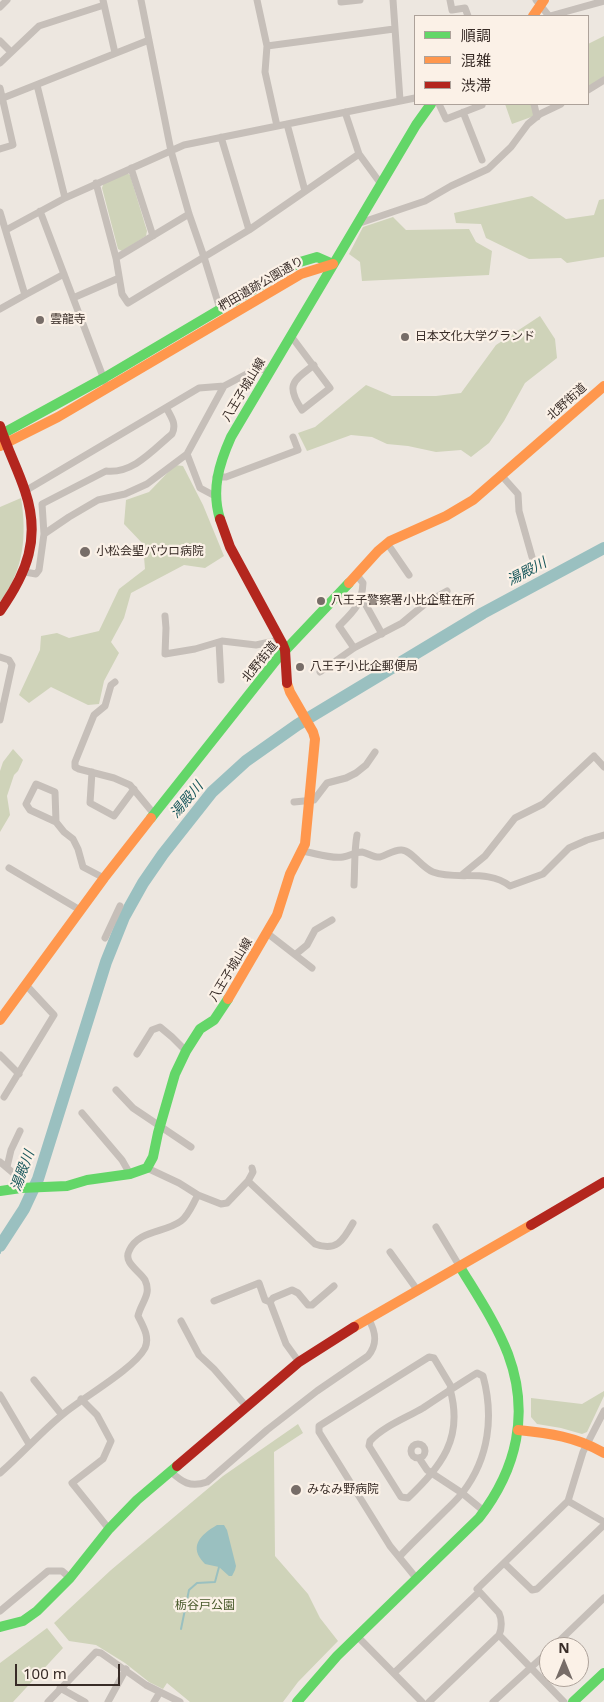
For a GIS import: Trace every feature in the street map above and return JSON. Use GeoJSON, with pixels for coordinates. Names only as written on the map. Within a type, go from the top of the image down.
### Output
{"type":"FeatureCollection","features":[{"type":"Feature","properties":{"kind":"street"},"geometry":{"type":"LineString","coordinates":[[0,7],[7,0]]}},
{"type":"Feature","properties":{"kind":"street"},"geometry":{"type":"LineString","coordinates":[[141,0],[171,150],[189,214],[220,309]]}},
{"type":"Feature","properties":{"kind":"street"},"geometry":{"type":"LineString","coordinates":[[257,0],[268,46],[266,72],[277,126]]}},
{"type":"Feature","properties":{"kind":"street"},"geometry":{"type":"LineString","coordinates":[[341,0],[341,2],[360,0]]}},
{"type":"Feature","properties":{"kind":"street"},"geometry":{"type":"LineString","coordinates":[[393,0],[400,100]]}},
{"type":"Feature","properties":{"kind":"street"},"geometry":{"type":"LineString","coordinates":[[450,0],[452,10],[465,8],[468,15]]}},
{"type":"Feature","properties":{"kind":"street"},"geometry":{"type":"LineString","coordinates":[[553,15],[604,1]]}},
{"type":"Feature","properties":{"kind":"street"},"geometry":{"type":"LineString","coordinates":[[0,63],[39,26],[103,2],[116,53]]}},
{"type":"Feature","properties":{"kind":"street"},"geometry":{"type":"LineString","coordinates":[[541,2],[548,15]]}},
{"type":"Feature","properties":{"kind":"street"},"geometry":{"type":"LineString","coordinates":[[534,15],[541,2]]}},
{"type":"Feature","properties":{"kind":"street"},"geometry":{"type":"LineString","coordinates":[[268,46],[394,29]]}},
{"type":"Feature","properties":{"kind":"street"},"geometry":{"type":"LineString","coordinates":[[3,98],[149,40]]}},
{"type":"Feature","properties":{"kind":"street"},"geometry":{"type":"LineString","coordinates":[[0,41],[11,52]]}},
{"type":"Feature","properties":{"kind":"street"},"geometry":{"type":"LineString","coordinates":[[589,89],[604,80]]}},
{"type":"Feature","properties":{"kind":"street"},"geometry":{"type":"LineString","coordinates":[[37,85],[66,198]]}},
{"type":"Feature","properties":{"kind":"street"},"geometry":{"type":"LineString","coordinates":[[0,88],[13,145],[0,149]]}},
{"type":"Feature","properties":{"kind":"street"},"geometry":{"type":"LineString","coordinates":[[6,230],[96,183],[184,145],[414,98]]}},
{"type":"Feature","properties":{"kind":"street","name":"八王子城山線"},"geometry":{"type":"LineString","coordinates":[[147,1168],[153,1157],[175,1074],[186,1051],[200,1029],[214,1020],[224,1007],[278,915],[290,874],[302,851],[306,838],[310,802],[315,744],[312,730],[291,696],[288,687],[285,650],[224,534],[217,512],[215,496],[216,477],[225,447],[380,184],[430,105]]}},
{"type":"Feature","properties":{"kind":"street"},"geometry":{"type":"LineString","coordinates":[[439,105],[446,119],[482,105]]}},
{"type":"Feature","properties":{"kind":"street"},"geometry":{"type":"LineString","coordinates":[[534,105],[537,117]]}},
{"type":"Feature","properties":{"kind":"street"},"geometry":{"type":"LineString","coordinates":[[357,224],[425,201],[451,186],[488,169],[501,158],[528,124],[559,105]]}},
{"type":"Feature","properties":{"kind":"street"},"geometry":{"type":"LineString","coordinates":[[345,112],[359,154],[380,184]]}},
{"type":"Feature","properties":{"kind":"street"},"geometry":{"type":"LineString","coordinates":[[463,112],[482,160]]}},
{"type":"Feature","properties":{"kind":"street"},"geometry":{"type":"LineString","coordinates":[[287,124],[305,191]]}},
{"type":"Feature","properties":{"kind":"street"},"geometry":{"type":"LineString","coordinates":[[221,137],[249,230]]}},
{"type":"Feature","properties":{"kind":"street"},"geometry":{"type":"LineString","coordinates":[[96,183],[116,258],[122,294],[128,303],[249,230],[359,154]]}},
{"type":"Feature","properties":{"kind":"street"},"geometry":{"type":"LineString","coordinates":[[131,168],[153,236]]}},
{"type":"Feature","properties":{"kind":"street"},"geometry":{"type":"LineString","coordinates":[[40,211],[104,378],[106,389]]}},
{"type":"Feature","properties":{"kind":"street"},"geometry":{"type":"LineString","coordinates":[[0,212],[26,295]]}},
{"type":"Feature","properties":{"kind":"street"},"geometry":{"type":"LineString","coordinates":[[116,258],[189,214]]}},
{"type":"Feature","properties":{"kind":"street","name":"椚田遺跡公園通り"},"geometry":{"type":"LineString","coordinates":[[2,437],[307,258],[323,257],[333,264]]}},
{"type":"Feature","properties":{"kind":"street","name":"椚田遺跡公園通り"},"geometry":{"type":"LineString","coordinates":[[2,437],[58,417],[300,274],[308,270],[323,268],[333,264]]}},
{"type":"Feature","properties":{"kind":"street"},"geometry":{"type":"LineString","coordinates":[[0,309],[64,274]]}},
{"type":"Feature","properties":{"kind":"street"},"geometry":{"type":"LineString","coordinates":[[74,298],[119,278]]}},
{"type":"Feature","properties":{"kind":"street"},"geometry":{"type":"LineString","coordinates":[[291,336],[314,365],[330,388],[302,410],[292,391],[295,380],[314,365]]}},
{"type":"Feature","properties":{"kind":"street"},"geometry":{"type":"LineString","coordinates":[[25,491],[200,388],[224,386],[256,369],[262,369],[269,373]]}},
{"type":"Feature","properties":{"kind":"street"},"geometry":{"type":"LineString","coordinates":[[44,534],[98,500],[125,494],[142,487],[188,454],[224,386]]}},
{"type":"Feature","properties":{"kind":"street","name":"北野街道"},"geometry":{"type":"LineString","coordinates":[[0,1020],[80,910],[154,814],[285,650],[318,617],[356,574],[387,543],[459,509],[473,500],[604,386]]}},
{"type":"Feature","properties":{"kind":"street"},"geometry":{"type":"LineString","coordinates":[[24,572],[36,574],[39,570],[44,534],[42,504],[106,471],[114,472],[132,468],[172,434],[174,422],[167,409]]}},
{"type":"Feature","properties":{"kind":"street"},"geometry":{"type":"LineString","coordinates":[[0,612],[16,590],[24,572],[31,549],[32,529],[31,510],[25,491],[2,437]]}},
{"type":"Feature","properties":{"kind":"street"},"geometry":{"type":"LineString","coordinates":[[216,477],[226,477],[298,450],[293,437]]}},
{"type":"Feature","properties":{"kind":"street"},"geometry":{"type":"LineString","coordinates":[[188,454],[200,488],[215,496]]}},
{"type":"Feature","properties":{"kind":"street"},"geometry":{"type":"LineString","coordinates":[[502,476],[518,494],[519,510],[532,557]]}},
{"type":"Feature","properties":{"kind":"street"},"geometry":{"type":"LineString","coordinates":[[387,543],[409,575]]}},
{"type":"Feature","properties":{"kind":"street"},"geometry":{"type":"LineString","coordinates":[[354,648],[339,626],[353,612],[362,598],[363,583],[356,574]]}},
{"type":"Feature","properties":{"kind":"street"},"geometry":{"type":"LineString","coordinates":[[320,672],[354,648],[402,623],[426,603],[447,592]]}},
{"type":"Feature","properties":{"kind":"street"},"geometry":{"type":"LineString","coordinates":[[362,598],[382,634]]}},
{"type":"Feature","properties":{"kind":"street"},"geometry":{"type":"LineString","coordinates":[[165,616],[165,654],[195,649],[219,642],[228,641],[256,645],[280,640]]}},
{"type":"Feature","properties":{"kind":"street"},"geometry":{"type":"LineString","coordinates":[[219,642],[221,680]]}},
{"type":"Feature","properties":{"kind":"street"},"geometry":{"type":"LineString","coordinates":[[0,657],[8,660],[12,665],[0,720]]}},
{"type":"Feature","properties":{"kind":"street"},"geometry":{"type":"LineString","coordinates":[[115,682],[111,685],[105,706],[94,715],[75,762],[75,767],[114,778],[134,789],[154,814]]}},
{"type":"Feature","properties":{"kind":"street"},"geometry":{"type":"LineString","coordinates":[[294,802],[310,802],[317,798],[327,783],[346,778],[366,766],[375,752]]}},
{"type":"Feature","properties":{"kind":"street"},"geometry":{"type":"LineString","coordinates":[[463,874],[484,856],[515,818],[543,804],[594,756],[604,768]]}},
{"type":"Feature","properties":{"kind":"street"},"geometry":{"type":"LineString","coordinates":[[92,772],[90,803],[114,816],[134,789]]}},
{"type":"Feature","properties":{"kind":"street"},"geometry":{"type":"LineString","coordinates":[[56,822],[55,792],[36,784],[26,804],[30,810],[56,822],[73,839],[83,867],[104,878]]}},
{"type":"Feature","properties":{"kind":"street"},"geometry":{"type":"LineString","coordinates":[[354,885],[354,848],[357,835]]}},
{"type":"Feature","properties":{"kind":"street"},"geometry":{"type":"LineString","coordinates":[[302,851],[332,857],[342,857],[360,852],[380,857],[403,850],[433,872],[475,874],[514,886],[528,878],[543,874],[569,848],[604,835]]}},
{"type":"Feature","properties":{"kind":"street"},"geometry":{"type":"LineString","coordinates":[[10,868],[80,910]]}},
{"type":"Feature","properties":{"kind":"street"},"geometry":{"type":"LineString","coordinates":[[105,938],[120,906]]}},
{"type":"Feature","properties":{"kind":"street"},"geometry":{"type":"LineString","coordinates":[[296,954],[307,945],[316,930],[332,920]]}},
{"type":"Feature","properties":{"kind":"street"},"geometry":{"type":"LineString","coordinates":[[267,933],[312,968]]}},
{"type":"Feature","properties":{"kind":"street"},"geometry":{"type":"LineString","coordinates":[[4,1097],[54,1015],[26,985]]}},
{"type":"Feature","properties":{"kind":"street"},"geometry":{"type":"LineString","coordinates":[[137,1054],[152,1030],[160,1027],[172,1036],[186,1051]]}},
{"type":"Feature","properties":{"kind":"street"},"geometry":{"type":"LineString","coordinates":[[0,1055],[19,1074]]}},
{"type":"Feature","properties":{"kind":"street"},"geometry":{"type":"LineString","coordinates":[[116,1090],[133,1108],[191,1147]]}},
{"type":"Feature","properties":{"kind":"street"},"geometry":{"type":"LineString","coordinates":[[82,1113],[122,1160],[130,1174]]}},
{"type":"Feature","properties":{"kind":"street"},"geometry":{"type":"LineString","coordinates":[[7,1167],[11,1150],[20,1131]]}},
{"type":"Feature","properties":{"kind":"street"},"geometry":{"type":"LineString","coordinates":[[0,1162],[18,1177],[21,1188]]}},
{"type":"Feature","properties":{"kind":"street"},"geometry":{"type":"LineString","coordinates":[[0,1191],[68,1186],[87,1180],[130,1174],[147,1168],[180,1182],[198,1194],[221,1204],[227,1203],[248,1181],[253,1172],[252,1168]]}},
{"type":"Feature","properties":{"kind":"street"},"geometry":{"type":"LineString","coordinates":[[248,1181],[315,1244],[324,1248],[332,1248],[344,1238],[353,1223]]}},
{"type":"Feature","properties":{"kind":"street"},"geometry":{"type":"LineString","coordinates":[[0,1627],[14,1625],[29,1618],[70,1578],[109,1529],[137,1500],[299,1362],[368,1318],[460,1267],[604,1182]]}},
{"type":"Feature","properties":{"kind":"street"},"geometry":{"type":"LineString","coordinates":[[0,1472],[62,1415],[114,1377],[146,1346],[146,1332],[138,1316],[147,1296],[147,1286],[143,1277],[130,1263],[129,1251],[136,1242],[147,1234],[182,1220],[198,1194]]}},
{"type":"Feature","properties":{"kind":"street"},"geometry":{"type":"LineString","coordinates":[[297,1702],[327,1666],[485,1512],[499,1491],[513,1456],[518,1430],[518,1394],[508,1355],[494,1325],[436,1227]]}},
{"type":"Feature","properties":{"kind":"street"},"geometry":{"type":"LineString","coordinates":[[390,1252],[418,1291]]}},
{"type":"Feature","properties":{"kind":"street"},"geometry":{"type":"LineString","coordinates":[[214,1301],[258,1283],[265,1300],[270,1302],[286,1344],[299,1362]]}},
{"type":"Feature","properties":{"kind":"street"},"geometry":{"type":"LineString","coordinates":[[270,1302],[272,1298],[292,1290],[298,1293],[308,1306],[312,1305],[334,1286]]}},
{"type":"Feature","properties":{"kind":"street"},"geometry":{"type":"LineString","coordinates":[[170,1471],[179,1480],[189,1485],[207,1482],[266,1430],[317,1391],[368,1356],[372,1351],[375,1338],[374,1329],[368,1318]]}},
{"type":"Feature","properties":{"kind":"street"},"geometry":{"type":"LineString","coordinates":[[181,1321],[199,1355],[214,1369],[246,1406]]}},
{"type":"Feature","properties":{"kind":"street"},"geometry":{"type":"LineString","coordinates":[[399,1557],[462,1493],[478,1467],[483,1454],[488,1429],[488,1399],[483,1376],[479,1373],[451,1389],[371,1439],[369,1443],[403,1498],[408,1498],[432,1474],[444,1456],[452,1438],[454,1414],[451,1389],[434,1358],[429,1356],[318,1426],[319,1432],[390,1546],[399,1557],[417,1579]]}},
{"type":"Feature","properties":{"kind":"street"},"geometry":{"type":"LineString","coordinates":[[34,1380],[62,1415]]}},
{"type":"Feature","properties":{"kind":"street"},"geometry":{"type":"LineString","coordinates":[[0,1395],[29,1444]]}},
{"type":"Feature","properties":{"kind":"street"},"geometry":{"type":"LineString","coordinates":[[81,1400],[96,1415],[112,1441],[103,1459],[72,1483],[109,1529]]}},
{"type":"Feature","properties":{"kind":"street"},"geometry":{"type":"LineString","coordinates":[[429,1702],[499,1635],[501,1631],[501,1617],[477,1589],[568,1501],[583,1452],[604,1411]]}},
{"type":"Feature","properties":{"kind":"street"},"geometry":{"type":"LineString","coordinates":[[518,1430],[562,1435],[588,1443],[604,1453]]}},
{"type":"Feature","properties":{"kind":"street"},"geometry":{"type":"LineString","coordinates":[[419,1458],[424,1467],[432,1474],[462,1493],[485,1512]]}},
{"type":"Feature","properties":{"kind":"street"},"geometry":{"type":"LineString","coordinates":[[504,1563],[532,1590],[537,1589],[604,1523],[568,1501]]}},
{"type":"Feature","properties":{"kind":"street"},"geometry":{"type":"LineString","coordinates":[[0,1611],[48,1571],[62,1571],[70,1578]]}},
{"type":"Feature","properties":{"kind":"street"},"geometry":{"type":"LineString","coordinates":[[394,1674],[479,1592]]}},
{"type":"Feature","properties":{"kind":"street"},"geometry":{"type":"LineString","coordinates":[[563,1637],[604,1598]]}},
{"type":"Feature","properties":{"kind":"street"},"geometry":{"type":"LineString","coordinates":[[499,1635],[564,1702]]}},
{"type":"Feature","properties":{"kind":"street"},"geometry":{"type":"LineString","coordinates":[[357,1636],[422,1702]]}},
{"type":"Feature","properties":{"kind":"street"},"geometry":{"type":"LineString","coordinates":[[48,1702],[96,1652],[101,1653],[126,1669],[146,1685],[180,1702]]}},
{"type":"Feature","properties":{"kind":"street"},"geometry":{"type":"LineString","coordinates":[[493,1702],[539,1660]]}},
{"type":"Feature","properties":{"kind":"street"},"geometry":{"type":"LineString","coordinates":[[111,1701],[126,1669]]}},
{"type":"Feature","properties":{"kind":"street"},"geometry":{"type":"LineString","coordinates":[[573,1702],[604,1673]]}},
{"type":"Feature","properties":{"kind":"street"},"geometry":{"type":"LineString","coordinates":[[60,1688],[85,1702]]}},
{"type":"Feature","properties":{"kind":"street"},"geometry":{"type":"LineString","coordinates":[[154,1702],[160,1692]]}},
{"type":"Feature","properties":{"kind":"green space"},"geometry":{"type":"Polygon","coordinates":[[[604,36],[604,78],[589,87],[589,44],[604,36]]]}},
{"type":"Feature","properties":{"kind":"green space"},"geometry":{"type":"Polygon","coordinates":[[[505,105],[532,105],[534,116],[512,124],[505,105]]]}},
{"type":"Feature","properties":{"kind":"green space"},"geometry":{"type":"Polygon","coordinates":[[[127,173],[130,175],[147,231],[146,236],[122,251],[118,249],[102,188],[104,182],[127,173]]]}},
{"type":"Feature","properties":{"kind":"green space"},"geometry":{"type":"Polygon","coordinates":[[[532,196],[566,219],[594,215],[599,200],[604,199],[604,257],[567,263],[561,258],[529,259],[486,238],[481,224],[456,223],[454,213],[532,196]]]}},
{"type":"Feature","properties":{"kind":"green space"},"geometry":{"type":"Polygon","coordinates":[[[393,217],[406,230],[469,229],[476,242],[492,251],[489,275],[362,281],[360,262],[349,254],[363,227],[393,217]]]}},
{"type":"Feature","properties":{"kind":"green space"},"geometry":{"type":"Polygon","coordinates":[[[540,316],[555,339],[557,358],[525,383],[504,421],[489,443],[471,457],[461,450],[436,452],[387,444],[372,437],[351,435],[307,451],[298,433],[315,427],[366,385],[392,396],[436,396],[461,393],[496,345],[540,316]]]}},
{"type":"Feature","properties":{"kind":"green space"},"geometry":{"type":"Polygon","coordinates":[[[175,465],[183,466],[203,505],[224,556],[205,568],[184,565],[131,593],[124,618],[111,642],[119,653],[104,681],[99,704],[88,705],[51,687],[29,703],[19,695],[40,650],[41,636],[57,633],[69,638],[99,631],[119,589],[145,569],[143,544],[124,524],[126,500],[149,492],[175,465]]]}},
{"type":"Feature","properties":{"kind":"green space"},"geometry":{"type":"Polygon","coordinates":[[[21,498],[24,526],[22,552],[14,578],[0,602],[0,507],[21,498]]]}},
{"type":"Feature","properties":{"kind":"green space"},"geometry":{"type":"Polygon","coordinates":[[[13,749],[23,760],[14,775],[7,796],[10,815],[0,832],[0,771],[3,762],[13,749]]]}},
{"type":"Feature","properties":{"kind":"green space"},"geometry":{"type":"Polygon","coordinates":[[[604,1391],[604,1396],[587,1432],[582,1434],[537,1424],[531,1417],[531,1398],[582,1404],[604,1391]]]}},
{"type":"Feature","properties":{"kind":"green space","name":"栃谷戸公園"},"geometry":{"type":"Polygon","coordinates":[[[298,1424],[303,1433],[274,1452],[275,1556],[308,1594],[320,1618],[338,1641],[298,1682],[283,1702],[190,1702],[167,1683],[163,1689],[149,1682],[125,1663],[96,1645],[69,1641],[54,1623],[111,1570],[223,1476],[298,1424]]]}},
{"type":"Feature","properties":{"kind":"green space"},"geometry":{"type":"Polygon","coordinates":[[[47,1628],[63,1648],[13,1702],[0,1702],[0,1663],[47,1628]]]}},
{"type":"Feature","properties":{"kind":"water"},"geometry":{"type":"Polygon","coordinates":[[[217,1525],[224,1525],[227,1530],[236,1566],[232,1576],[229,1576],[219,1567],[205,1564],[197,1552],[198,1542],[201,1537],[217,1525]]]}},
{"type":"Feature","properties":{"kind":"waterway","name":"湯殿川"},"geometry":{"type":"LineString","coordinates":[[0,1246],[24,1209],[38,1179],[106,962],[124,917],[143,883],[163,854],[212,792],[246,761],[297,725],[483,613],[604,548]]}},
{"type":"Feature","properties":{"kind":"waterway","name":"湯殿川"},"geometry":{"type":"LineString","coordinates":[[0,1253],[1,1245]]}},
{"type":"Feature","properties":{"kind":"waterway"},"geometry":{"type":"LineString","coordinates":[[181,1629],[189,1590],[197,1583],[215,1582],[219,1567]]}},
{"type":"Feature","properties":{"kind":"traffic: fast"},"geometry":{"type":"LineString","coordinates":[[220,519],[217,508],[216,487],[220,467],[231,437],[416,125],[430,105]]}},
{"type":"Feature","properties":{"kind":"traffic: fast"},"geometry":{"type":"LineString","coordinates":[[0,435],[104,378],[300,262],[317,257],[333,264]]}},
{"type":"Feature","properties":{"kind":"traffic: fast"},"geometry":{"type":"LineString","coordinates":[[151,818],[277,659],[349,583]]}},
{"type":"Feature","properties":{"kind":"traffic: fast"},"geometry":{"type":"LineString","coordinates":[[0,1191],[67,1186],[87,1180],[130,1174],[147,1168],[153,1157],[175,1074],[186,1051],[200,1029],[214,1020],[228,999]]}},
{"type":"Feature","properties":{"kind":"traffic: fast"},"geometry":{"type":"LineString","coordinates":[[297,1702],[337,1656],[479,1518],[503,1480],[511,1460],[519,1419],[515,1376],[498,1331],[460,1267]]}},
{"type":"Feature","properties":{"kind":"traffic: fast"},"geometry":{"type":"LineString","coordinates":[[0,1627],[23,1621],[37,1611],[70,1578],[109,1529],[137,1500],[177,1466]]}},
{"type":"Feature","properties":{"kind":"traffic: fast"},"geometry":{"type":"LineString","coordinates":[[573,1702],[604,1673]]}},
{"type":"Feature","properties":{"kind":"traffic: slow"},"geometry":{"type":"LineString","coordinates":[[534,15],[544,0]]}},
{"type":"Feature","properties":{"kind":"traffic: slow"},"geometry":{"type":"LineString","coordinates":[[0,446],[58,417],[301,274],[333,264]]}},
{"type":"Feature","properties":{"kind":"traffic: slow"},"geometry":{"type":"LineString","coordinates":[[349,583],[378,551],[390,541],[446,516],[473,500],[604,386]]}},
{"type":"Feature","properties":{"kind":"traffic: slow"},"geometry":{"type":"LineString","coordinates":[[228,999],[277,915],[290,874],[305,844],[315,739],[287,683]]}},
{"type":"Feature","properties":{"kind":"traffic: slow"},"geometry":{"type":"LineString","coordinates":[[0,1020],[104,878],[151,818]]}},
{"type":"Feature","properties":{"kind":"traffic: slow"},"geometry":{"type":"LineString","coordinates":[[354,1327],[531,1225]]}},
{"type":"Feature","properties":{"kind":"traffic: slow"},"geometry":{"type":"LineString","coordinates":[[518,1430],[573,1439],[604,1453]]}},
{"type":"Feature","properties":{"kind":"traffic: jam"},"geometry":{"type":"LineString","coordinates":[[0,426],[25,491],[32,524],[29,554],[24,569],[18,583],[0,611]]}},
{"type":"Feature","properties":{"kind":"traffic: jam"},"geometry":{"type":"LineString","coordinates":[[220,519],[230,547],[283,645],[287,683]]}},
{"type":"Feature","properties":{"kind":"traffic: jam"},"geometry":{"type":"LineString","coordinates":[[531,1225],[604,1182]]}},
{"type":"Feature","properties":{"kind":"traffic: jam"},"geometry":{"type":"LineString","coordinates":[[177,1466],[299,1362],[354,1327]]}},
{"type":"Feature","properties":{"kind":"place","name":"雲龍寺"},"geometry":{"type":"Point","coordinates":[40,320]}},
{"type":"Feature","properties":{"kind":"place","name":"日本文化大学グランド"},"geometry":{"type":"Point","coordinates":[405,337]}},
{"type":"Feature","properties":{"kind":"place","name":"小松会聖パウロ病院"},"geometry":{"type":"Point","coordinates":[85,552]}},
{"type":"Feature","properties":{"kind":"place","name":"八王子警察署小比企駐在所"},"geometry":{"type":"Point","coordinates":[321,601]}},
{"type":"Feature","properties":{"kind":"place","name":"八王子小比企郵便局"},"geometry":{"type":"Point","coordinates":[300,667]}},
{"type":"Feature","properties":{"kind":"place","name":"みなみ野病院"},"geometry":{"type":"Point","coordinates":[296,1490]}}]}
